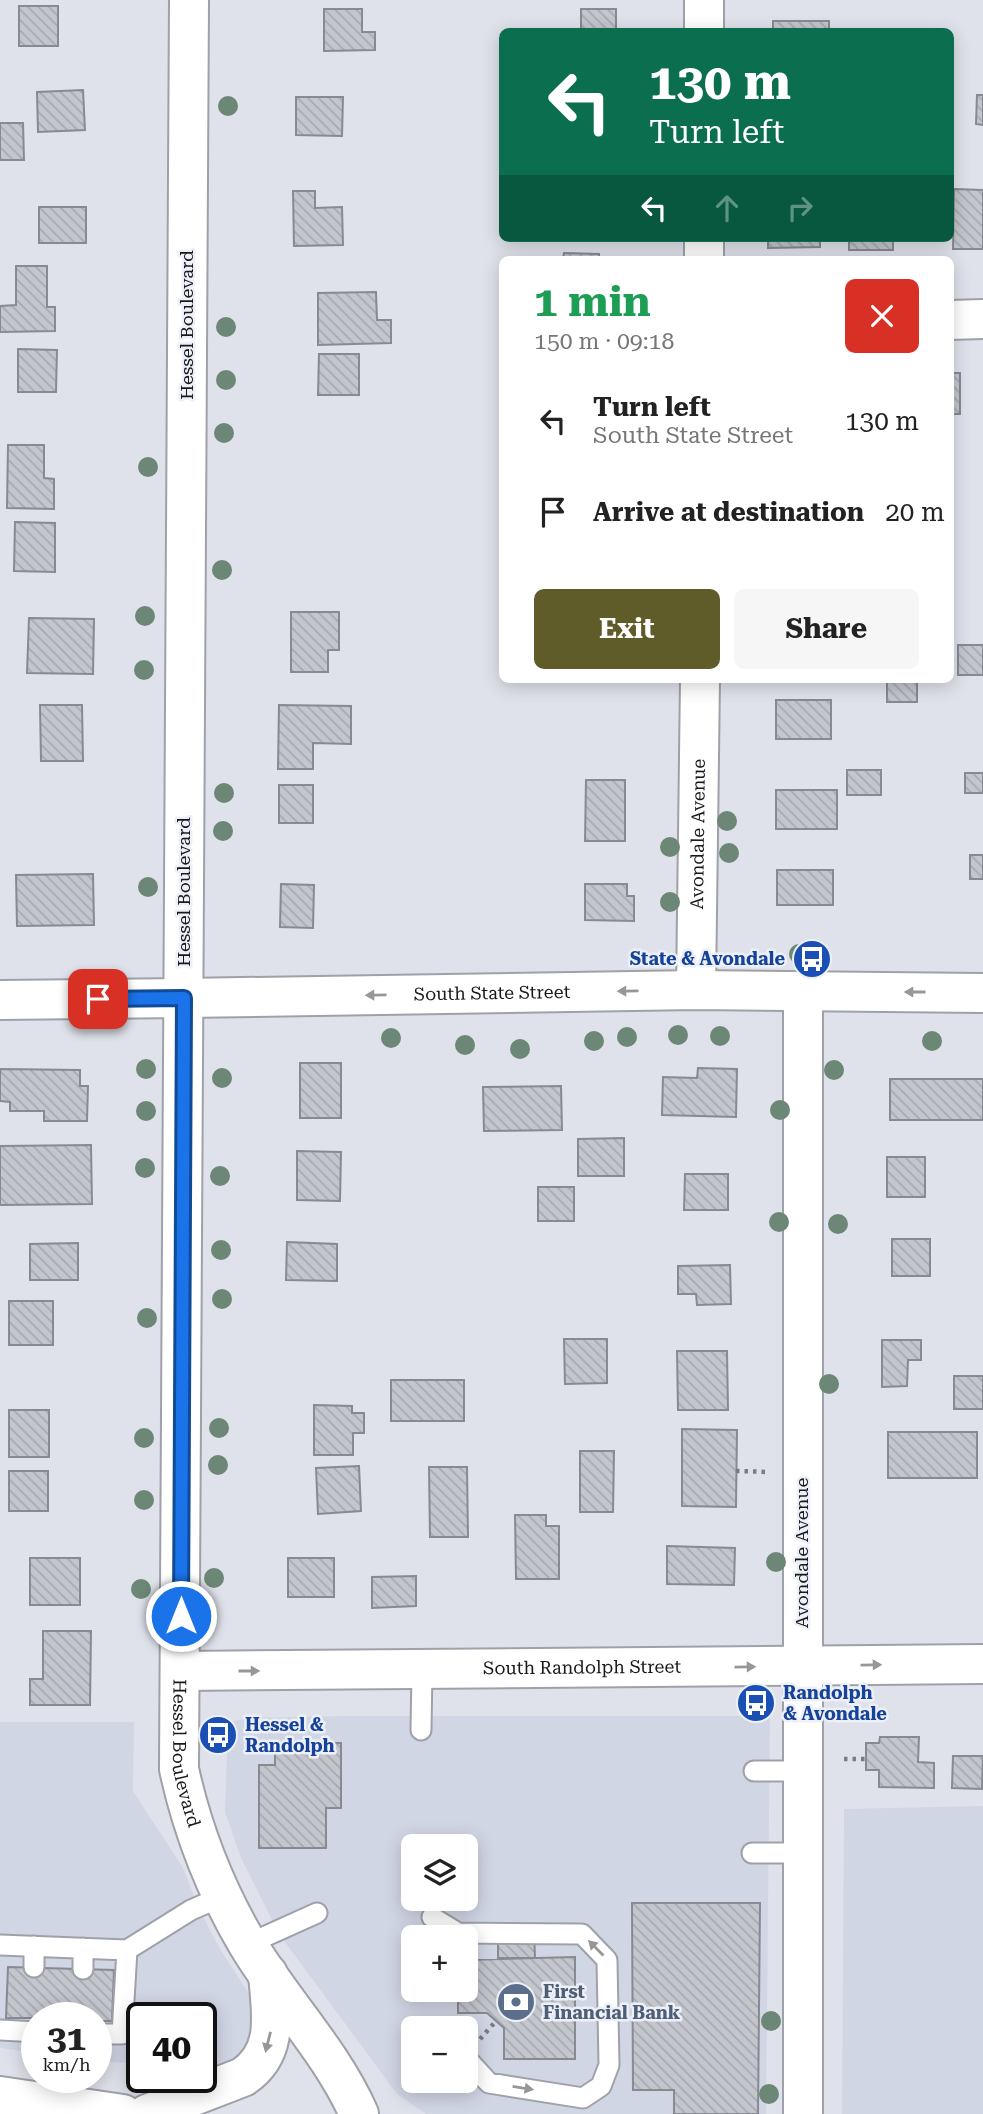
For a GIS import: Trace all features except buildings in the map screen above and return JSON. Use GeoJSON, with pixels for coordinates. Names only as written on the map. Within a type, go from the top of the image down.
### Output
{"type":"FeatureCollection","features":[{"type":"Feature","properties":{"kind":"street","name":"Hessel Boulevard"},"geometry":{"type":"LineString","coordinates":[[189,0],[179,1769],[204,1853],[223,1896],[258,1959],[339,2074],[359,2114]]}},
{"type":"Feature","properties":{"kind":"street"},"geometry":{"type":"LineString","coordinates":[[704,0],[704,28]]}},
{"type":"Feature","properties":{"kind":"street"},"geometry":{"type":"LineString","coordinates":[[954,320],[983,319]]}},
{"type":"Feature","properties":{"kind":"street","name":"Avondale Avenue"},"geometry":{"type":"LineString","coordinates":[[696,990],[700,683]]}},
{"type":"Feature","properties":{"kind":"street","name":"South State Street"},"geometry":{"type":"LineString","coordinates":[[0,1000],[696,990],[983,993]]}},
{"type":"Feature","properties":{"kind":"street","name":"Avondale Avenue"},"geometry":{"type":"LineString","coordinates":[[803,992],[803,2114]]}},
{"type":"Feature","properties":{"kind":"street","name":"South Randolph Street"},"geometry":{"type":"LineString","coordinates":[[181,1671],[422,1671],[983,1664]]}},
{"type":"Feature","properties":{"kind":"street"},"geometry":{"type":"LineString","coordinates":[[147,2114],[243,2077],[256,2068],[267,2048],[271,2026],[258,1959]]}},
{"type":"Feature","properties":{"kind":"street"},"geometry":{"type":"LineString","coordinates":[[0,2096],[56,2093]]}},
{"type":"Feature","properties":{"kind":"street"},"geometry":{"type":"LineString","coordinates":[[77,2093],[122,2114]]}},
{"type":"Feature","properties":{"kind":"lane"},"geometry":{"type":"LineString","coordinates":[[421,1730],[422,1671]]}},
{"type":"Feature","properties":{"kind":"lane"},"geometry":{"type":"LineString","coordinates":[[754,1772],[803,1772]]}},
{"type":"Feature","properties":{"kind":"lane"},"geometry":{"type":"LineString","coordinates":[[752,1853],[803,1853]]}},
{"type":"Feature","properties":{"kind":"lane"},"geometry":{"type":"LineString","coordinates":[[0,1945],[127,1950],[191,1910],[223,1896]]}},
{"type":"Feature","properties":{"kind":"lane"},"geometry":{"type":"LineString","coordinates":[[258,1959],[317,1913]]}},
{"type":"Feature","properties":{"kind":"lane"},"geometry":{"type":"LineString","coordinates":[[432,1917],[458,1933],[582,1934],[607,1960],[609,2065],[601,2086],[583,2106],[489,2083],[478,2071]]}},
{"type":"Feature","properties":{"kind":"lane"},"geometry":{"type":"LineString","coordinates":[[34,1946],[34,1967]]}},
{"type":"Feature","properties":{"kind":"lane"},"geometry":{"type":"LineString","coordinates":[[83,1948],[83,1969]]}},
{"type":"Feature","properties":{"kind":"lane"},"geometry":{"type":"LineString","coordinates":[[112,2034],[122,2034],[127,1950]]}},
{"type":"Feature","properties":{"kind":"lane"},"geometry":{"type":"LineString","coordinates":[[0,2030],[21,2028]]}},
{"type":"Feature","properties":{"kind":"path"},"geometry":{"type":"LineString","coordinates":[[736,1471],[770,1472]]}},
{"type":"Feature","properties":{"kind":"path"},"geometry":{"type":"LineString","coordinates":[[844,1759],[866,1759]]}},
{"type":"Feature","properties":{"kind":"shaded area"},"geometry":{"type":"Polygon","coordinates":[[[345,1716],[770,1716],[766,2114],[426,2114],[397,2094],[279,1934],[241,1858],[225,1812],[228,1723],[247,1718],[345,1716]]]}},
{"type":"Feature","properties":{"kind":"shaded area"},"geometry":{"type":"Polygon","coordinates":[[[0,1722],[134,1722],[133,1791],[183,1868],[199,1909],[220,1949],[252,1998],[258,2017],[243,2055],[217,2069],[217,2002],[126,2002],[126,2063],[112,2062],[112,2002],[21,2002],[21,2051],[0,2048],[0,1722]]]}},
{"type":"Feature","properties":{"kind":"shaded area"},"geometry":{"type":"Polygon","coordinates":[[[983,1806],[983,2114],[842,2114],[844,1809],[983,1806]]]}},
{"type":"Feature","properties":{"kind":"place","name":"State & Avondale"},"geometry":{"type":"Point","coordinates":[812,959]}},
{"type":"Feature","properties":{"kind":"place","name":"Randolph & Avondale"},"geometry":{"type":"Point","coordinates":[756,1703]}},
{"type":"Feature","properties":{"kind":"place","name":"Hessel & Randolph"},"geometry":{"type":"Point","coordinates":[218,1735]}},
{"type":"Feature","properties":{"kind":"place","name":"First Financial Bank"},"geometry":{"type":"Point","coordinates":[516,2002]}},
{"type":"Feature","properties":{"kind":"route"},"geometry":{"type":"LineString","coordinates":[[98,999],[184,998],[181,1616]]}}]}
